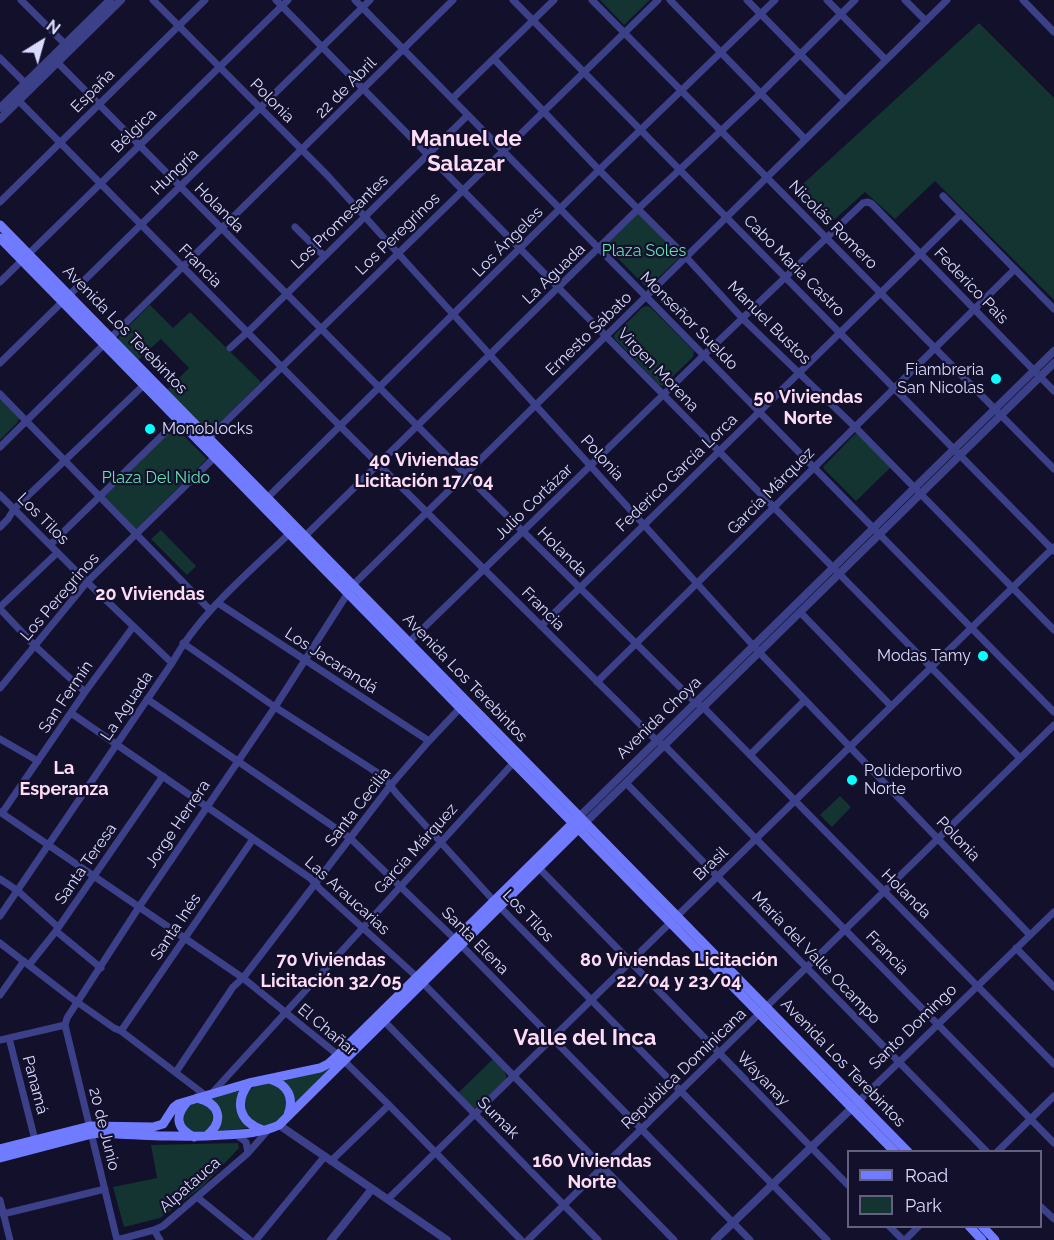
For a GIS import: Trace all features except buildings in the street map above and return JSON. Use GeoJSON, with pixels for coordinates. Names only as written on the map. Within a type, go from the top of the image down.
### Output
{"type":"FeatureCollection","features":[{"type":"Feature","properties":{"kind":"main road","name":"Avenida Los Terebintos"},"geometry":{"type":"LineString","coordinates":[[0,225],[25,257],[147,382],[855,1104],[906,1150]]}},
{"type":"Feature","properties":{"kind":"main road","name":"Avenida Los Terebintos"},"geometry":{"type":"LineString","coordinates":[[0,238],[25,257]]}},
{"type":"Feature","properties":{"kind":"main road","name":"Avenida Los Terebintos"},"geometry":{"type":"LineString","coordinates":[[181,416],[209,438],[218,454]]}},
{"type":"Feature","properties":{"kind":"main road","name":"Avenida Choya"},"geometry":{"type":"LineString","coordinates":[[288,1117],[341,1057],[579,823]]}},
{"type":"Feature","properties":{"kind":"main road","name":"Avenida Choya"},"geometry":{"type":"LineString","coordinates":[[269,1078],[320,1068],[341,1057]]}},
{"type":"Feature","properties":{"kind":"main road"},"geometry":{"type":"LineString","coordinates":[[0,1149],[91,1130],[158,1126],[163,1124],[174,1107],[200,1097],[269,1078],[280,1082],[289,1092],[291,1099],[288,1117],[279,1125],[266,1130],[195,1137],[99,1133],[91,1130],[0,1158]]}},
{"type":"Feature","properties":{"kind":"main road"},"geometry":{"type":"LineString","coordinates":[[249,1083],[240,1099],[240,1108],[249,1123],[266,1130]]}},
{"type":"Feature","properties":{"kind":"main road"},"geometry":{"type":"LineString","coordinates":[[200,1097],[210,1102],[217,1114],[216,1126],[206,1136]]}},
{"type":"Feature","properties":{"kind":"main road"},"geometry":{"type":"LineString","coordinates":[[195,1137],[183,1130],[179,1113],[200,1097]]}},
{"type":"Feature","properties":{"kind":"main road","name":"Avenida Los Terebintos"},"geometry":{"type":"LineString","coordinates":[[855,1104],[893,1150]]}},
{"type":"Feature","properties":{"kind":"main road"},"geometry":{"type":"LineString","coordinates":[[970,1228],[982,1240]]}},
{"type":"Feature","properties":{"kind":"main road"},"geometry":{"type":"LineString","coordinates":[[983,1228],[995,1240]]}},
{"type":"Feature","properties":{"kind":"street"},"geometry":{"type":"LineString","coordinates":[[21,0],[65,44]]}},
{"type":"Feature","properties":{"kind":"street"},"geometry":{"type":"LineString","coordinates":[[0,108],[16,98],[121,0]]}},
{"type":"Feature","properties":{"kind":"street","name":"Polonia"},"geometry":{"type":"LineString","coordinates":[[153,0],[365,216],[757,649],[1030,934]]}},
{"type":"Feature","properties":{"kind":"street","name":"España"},"geometry":{"type":"LineString","coordinates":[[0,202],[205,0]]}},
{"type":"Feature","properties":{"kind":"street","name":"Bélgica"},"geometry":{"type":"LineString","coordinates":[[0,282],[219,67],[279,3],[288,0]]}},
{"type":"Feature","properties":{"kind":"street","name":"Monseñor Sueldo"},"geometry":{"type":"LineString","coordinates":[[355,0],[1054,712]]}},
{"type":"Feature","properties":{"kind":"street","name":"Hungría"},"geometry":{"type":"LineString","coordinates":[[0,363],[370,0]]}},
{"type":"Feature","properties":{"kind":"street","name":"22 de Abril"},"geometry":{"type":"LineString","coordinates":[[0,447],[453,0]]}},
{"type":"Feature","properties":{"kind":"street","name":"Cabo Maria Castro"},"geometry":{"type":"LineString","coordinates":[[513,0],[1053,549]]}},
{"type":"Feature","properties":{"kind":"street"},"geometry":{"type":"LineString","coordinates":[[452,99],[554,0]]}},
{"type":"Feature","properties":{"kind":"street","name":"Nicolás Romero"},"geometry":{"type":"LineString","coordinates":[[592,0],[1054,469]]}},
{"type":"Feature","properties":{"kind":"street","name":"Los Peregrinos"},"geometry":{"type":"LineString","coordinates":[[209,438],[658,0]]}},
{"type":"Feature","properties":{"kind":"street"},"geometry":{"type":"LineString","coordinates":[[670,0],[805,139]]}},
{"type":"Feature","properties":{"kind":"street"},"geometry":{"type":"LineString","coordinates":[[747,0],[845,100]]}},
{"type":"Feature","properties":{"kind":"street","name":"Los Ángeles"},"geometry":{"type":"LineString","coordinates":[[264,501],[599,170],[775,0]]}},
{"type":"Feature","properties":{"kind":"street"},"geometry":{"type":"LineString","coordinates":[[827,0],[886,60]]}},
{"type":"Feature","properties":{"kind":"street","name":"La Aguada"},"geometry":{"type":"LineString","coordinates":[[302,539],[639,208],[760,94],[855,0]]}},
{"type":"Feature","properties":{"kind":"street"},"geometry":{"type":"LineString","coordinates":[[905,0],[926,21]]}},
{"type":"Feature","properties":{"kind":"street","name":"Ernesto Sábato"},"geometry":{"type":"LineString","coordinates":[[350,589],[947,0]]}},
{"type":"Feature","properties":{"kind":"street"},"geometry":{"type":"LineString","coordinates":[[1023,0],[1054,32]]}},
{"type":"Feature","properties":{"kind":"street"},"geometry":{"type":"LineString","coordinates":[[0,119],[25,83],[55,60],[65,44],[103,2]]}},
{"type":"Feature","properties":{"kind":"street","name":"Virgen Morena"},"geometry":{"type":"LineString","coordinates":[[279,3],[1020,758]]}},
{"type":"Feature","properties":{"kind":"street"},"geometry":{"type":"LineString","coordinates":[[0,58],[25,83]]}},
{"type":"Feature","properties":{"kind":"street","name":"Manuel Bustos"},"geometry":{"type":"LineString","coordinates":[[494,59],[743,319],[855,426],[1054,630]]}},
{"type":"Feature","properties":{"kind":"street","name":"Holanda"},"geometry":{"type":"LineString","coordinates":[[55,60],[579,588],[750,754],[1054,1064]]}},
{"type":"Feature","properties":{"kind":"street","name":"Francia"},"geometry":{"type":"LineString","coordinates":[[16,98],[340,426],[661,743],[1054,1143]]}},
{"type":"Feature","properties":{"kind":"street","name":"Los Promesantes"},"geometry":{"type":"LineString","coordinates":[[230,348],[468,115]]}},
{"type":"Feature","properties":{"kind":"street"},"geometry":{"type":"LineString","coordinates":[[943,196],[1054,309]]}},
{"type":"Feature","properties":{"kind":"street","name":"Julio Cortázar"},"geometry":{"type":"LineString","coordinates":[[406,645],[704,355],[863,203],[868,202]]}},
{"type":"Feature","properties":{"kind":"street","name":"Federico Pais"},"geometry":{"type":"LineString","coordinates":[[868,202],[1054,391]]}},
{"type":"Feature","properties":{"kind":"street","name":"Federico García Lorca"},"geometry":{"type":"LineString","coordinates":[[541,626],[961,214]]}},
{"type":"Feature","properties":{"kind":"street"},"geometry":{"type":"LineString","coordinates":[[295,226],[324,256]]}},
{"type":"Feature","properties":{"kind":"street","name":"García Márquez"},"geometry":{"type":"LineString","coordinates":[[597,682],[1015,269]]}},
{"type":"Feature","properties":{"kind":"street","name":"Avenida Choya"},"geometry":{"type":"LineString","coordinates":[[579,823],[998,412],[1037,373],[1054,351]]}},
{"type":"Feature","properties":{"kind":"street","name":"Avenida Choya"},"geometry":{"type":"LineString","coordinates":[[1037,373],[1054,363]]}},
{"type":"Feature","properties":{"kind":"street"},"geometry":{"type":"LineString","coordinates":[[0,526],[64,460],[147,382]]}},
{"type":"Feature","properties":{"kind":"street"},"geometry":{"type":"LineString","coordinates":[[0,394],[210,610]]}},
{"type":"Feature","properties":{"kind":"street"},"geometry":{"type":"LineString","coordinates":[[50,545],[181,416]]}},
{"type":"Feature","properties":{"kind":"street","name":"Los Peregrinos"},"geometry":{"type":"LineString","coordinates":[[1,686],[87,582],[218,454]]}},
{"type":"Feature","properties":{"kind":"street","name":"Los Tilos"},"geometry":{"type":"LineString","coordinates":[[0,495],[172,663]]}},
{"type":"Feature","properties":{"kind":"street","name":"La Aguada"},"geometry":{"type":"LineString","coordinates":[[0,916],[172,663],[183,643],[210,610],[293,530]]}},
{"type":"Feature","properties":{"kind":"street","name":"Brasil"},"geometry":{"type":"LineString","coordinates":[[388,1199],[1053,549]]}},
{"type":"Feature","properties":{"kind":"street"},"geometry":{"type":"LineString","coordinates":[[57,553],[0,608],[35,646],[85,692]]}},
{"type":"Feature","properties":{"kind":"street","name":"Avenida Choya"},"geometry":{"type":"LineString","coordinates":[[757,649],[800,612],[836,571]]}},
{"type":"Feature","properties":{"kind":"street","name":"Jorge Herrera"},"geometry":{"type":"LineString","coordinates":[[65,1025],[67,1018],[139,907],[275,707],[350,589]]}},
{"type":"Feature","properties":{"kind":"street","name":"Los Jacarandá"},"geometry":{"type":"LineString","coordinates":[[218,603],[429,741]]}},
{"type":"Feature","properties":{"kind":"street"},"geometry":{"type":"LineString","coordinates":[[800,612],[891,706]]}},
{"type":"Feature","properties":{"kind":"street","name":"San Fermín"},"geometry":{"type":"LineString","coordinates":[[1,812],[133,627]]}},
{"type":"Feature","properties":{"kind":"street","name":"Los Tilos"},"geometry":{"type":"LineString","coordinates":[[183,643],[275,707],[384,777],[497,904],[827,1240]]}},
{"type":"Feature","properties":{"kind":"street","name":"Santa Elena"},"geometry":{"type":"LineString","coordinates":[[147,699],[350,838],[458,942],[750,1240]]}},
{"type":"Feature","properties":{"kind":"street"},"geometry":{"type":"LineString","coordinates":[[750,754],[806,700]]}},
{"type":"Feature","properties":{"kind":"street","name":"Santa Cecilia"},"geometry":{"type":"LineString","coordinates":[[176,1072],[233,987],[243,978],[390,786],[463,704]]}},
{"type":"Feature","properties":{"kind":"street","name":"Las Araucarias"},"geometry":{"type":"LineString","coordinates":[[70,713],[310,878],[419,980],[674,1240]]}},
{"type":"Feature","properties":{"kind":"street","name":"República Dominicana"},"geometry":{"type":"LineString","coordinates":[[528,1240],[1054,725]]}},
{"type":"Feature","properties":{"kind":"street"},"geometry":{"type":"LineString","coordinates":[[0,739],[38,761]]}},
{"type":"Feature","properties":{"kind":"street","name":"Avenida Choya"},"geometry":{"type":"LineString","coordinates":[[579,823],[626,783],[661,743]]}},
{"type":"Feature","properties":{"kind":"street","name":"García Márquez"},"geometry":{"type":"LineString","coordinates":[[200,1097],[285,1012],[517,759]]}},
{"type":"Feature","properties":{"kind":"street","name":"Santa Teresa"},"geometry":{"type":"LineString","coordinates":[[0,995],[57,929],[163,776]]}},
{"type":"Feature","properties":{"kind":"street","name":"María del Valle Ocampo"},"geometry":{"type":"LineString","coordinates":[[626,783],[985,1150]]}},
{"type":"Feature","properties":{"kind":"street","name":"El Chañar"},"geometry":{"type":"LineString","coordinates":[[1,812],[243,978],[341,1057],[521,1240]]}},
{"type":"Feature","properties":{"kind":"street","name":"Santa Inés"},"geometry":{"type":"LineString","coordinates":[[121,1031],[253,839]]}},
{"type":"Feature","properties":{"kind":"street","name":"Wayanay"},"geometry":{"type":"LineString","coordinates":[[536,865],[847,1183]]}},
{"type":"Feature","properties":{"kind":"street"},"geometry":{"type":"LineString","coordinates":[[0,879],[18,891],[101,968]]}},
{"type":"Feature","properties":{"kind":"street","name":"Santo Domingo"},"geometry":{"type":"LineString","coordinates":[[715,1240],[1054,912]]}},
{"type":"Feature","properties":{"kind":"street"},"geometry":{"type":"LineString","coordinates":[[0,943],[176,1072],[200,1097]]}},
{"type":"Feature","properties":{"kind":"street"},"geometry":{"type":"LineString","coordinates":[[1016,948],[1054,987]]}},
{"type":"Feature","properties":{"kind":"street","name":"Sumak"},"geometry":{"type":"LineString","coordinates":[[381,1018],[598,1240]]}},
{"type":"Feature","properties":{"kind":"street"},"geometry":{"type":"LineString","coordinates":[[0,1040],[65,1025]]}},
{"type":"Feature","properties":{"kind":"street","name":"20 de Junio"},"geometry":{"type":"LineString","coordinates":[[65,1025],[117,1240]]}},
{"type":"Feature","properties":{"kind":"street","name":"Panamá"},"geometry":{"type":"LineString","coordinates":[[9,1038],[35,1140]]}},
{"type":"Feature","properties":{"kind":"street"},"geometry":{"type":"LineString","coordinates":[[999,1150],[1054,1096]]}},
{"type":"Feature","properties":{"kind":"street"},"geometry":{"type":"LineString","coordinates":[[256,1240],[328,1158],[389,1105]]}},
{"type":"Feature","properties":{"kind":"street"},"geometry":{"type":"LineString","coordinates":[[279,1125],[388,1199],[434,1237],[447,1240]]}},
{"type":"Feature","properties":{"kind":"street","name":"Alpatauca"},"geometry":{"type":"LineString","coordinates":[[117,1240],[154,1230],[170,1221],[248,1153],[266,1130]]}},
{"type":"Feature","properties":{"kind":"street"},"geometry":{"type":"LineString","coordinates":[[235,1134],[246,1142],[248,1153]]}},
{"type":"Feature","properties":{"kind":"street"},"geometry":{"type":"LineString","coordinates":[[3,1214],[105,1189]]}},
{"type":"Feature","properties":{"kind":"street"},"geometry":{"type":"LineString","coordinates":[[335,1238],[372,1189]]}},
{"type":"Feature","properties":{"kind":"street"},"geometry":{"type":"LineString","coordinates":[[197,1197],[250,1240]]}},
{"type":"Feature","properties":{"kind":"street"},"geometry":{"type":"LineString","coordinates":[[0,1200],[10,1240]]}},
{"type":"Feature","properties":{"kind":"street"},"geometry":{"type":"LineString","coordinates":[[1042,1207],[1054,1219]]}},
{"type":"Feature","properties":{"kind":"street"},"geometry":{"type":"LineString","coordinates":[[891,1228],[904,1240],[918,1228]]}},
{"type":"Feature","properties":{"kind":"street"},"geometry":{"type":"LineString","coordinates":[[154,1230],[160,1240]]}},
{"type":"Feature","properties":{"kind":"green space"},"geometry":{"type":"Polygon","coordinates":[[[600,0],[650,0],[624,25],[600,0]]]}},
{"type":"Feature","properties":{"kind":"green space"},"geometry":{"type":"Polygon","coordinates":[[[979,23],[1054,98],[1054,300],[935,181],[895,219],[865,192],[826,227],[793,193],[979,23]]]}},
{"type":"Feature","properties":{"kind":"green space","name":"Plaza Soles"},"geometry":{"type":"Polygon","coordinates":[[[640,213],[680,255],[650,286],[644,285],[607,246],[640,213]]]}},
{"type":"Feature","properties":{"kind":"green space"},"geometry":{"type":"Polygon","coordinates":[[[150,305],[173,328],[190,312],[261,382],[209,431],[167,390],[189,368],[161,339],[138,360],[119,341],[121,334],[150,305]]]}},
{"type":"Feature","properties":{"kind":"green space"},"geometry":{"type":"Polygon","coordinates":[[[647,306],[694,351],[693,357],[662,386],[614,338],[614,335],[643,307],[647,306]]]}},
{"type":"Feature","properties":{"kind":"green space"},"geometry":{"type":"Polygon","coordinates":[[[0,398],[19,419],[0,440],[0,398]]]}},
{"type":"Feature","properties":{"kind":"green space","name":"Plaza Del Nido"},"geometry":{"type":"Polygon","coordinates":[[[175,427],[207,459],[135,530],[103,498],[175,427]]]}},
{"type":"Feature","properties":{"kind":"green space"},"geometry":{"type":"Polygon","coordinates":[[[857,433],[891,467],[856,501],[823,467],[857,433]]]}},
{"type":"Feature","properties":{"kind":"green space"},"geometry":{"type":"Polygon","coordinates":[[[161,530],[196,566],[187,575],[151,539],[161,530]]]}},
{"type":"Feature","properties":{"kind":"green space"},"geometry":{"type":"Polygon","coordinates":[[[840,796],[851,807],[832,827],[820,815],[840,796]]]}},
{"type":"Feature","properties":{"kind":"green space"},"geometry":{"type":"Polygon","coordinates":[[[493,1059],[504,1071],[506,1080],[475,1109],[458,1093],[493,1059]]]}},
{"type":"Feature","properties":{"kind":"green space"},"geometry":{"type":"Polygon","coordinates":[[[335,1064],[296,1103],[282,1080],[335,1064]]]}},
{"type":"Feature","properties":{"kind":"green space"},"geometry":{"type":"Polygon","coordinates":[[[266,1083],[274,1084],[281,1089],[286,1096],[286,1112],[281,1119],[274,1124],[266,1125],[258,1124],[251,1119],[246,1112],[245,1104],[246,1096],[251,1089],[258,1084],[266,1083]]]}},
{"type":"Feature","properties":{"kind":"green space"},"geometry":{"type":"Polygon","coordinates":[[[239,1089],[248,1128],[218,1131],[217,1105],[211,1099],[239,1089]]]}},
{"type":"Feature","properties":{"kind":"green space"},"geometry":{"type":"Polygon","coordinates":[[[198,1103],[209,1107],[213,1118],[209,1129],[198,1133],[187,1129],[183,1118],[187,1107],[198,1103]]]}},
{"type":"Feature","properties":{"kind":"green space"},"geometry":{"type":"Polygon","coordinates":[[[238,1143],[239,1148],[203,1186],[160,1218],[124,1227],[113,1187],[157,1178],[151,1145],[238,1143]]]}},
{"type":"Feature","properties":{"kind":"place","name":"Fiambreria San Nicolas"},"geometry":{"type":"Point","coordinates":[996,379]}},
{"type":"Feature","properties":{"kind":"place","name":"Monoblocks"},"geometry":{"type":"Point","coordinates":[150,429]}},
{"type":"Feature","properties":{"kind":"place","name":"Modas Tamy"},"geometry":{"type":"Point","coordinates":[983,656]}},
{"type":"Feature","properties":{"kind":"place","name":"Polideportivo Norte"},"geometry":{"type":"Point","coordinates":[852,780]}},
{"type":"Feature","properties":{"kind":"district","name":"Manuel de Salazar"},"geometry":{"type":"Point","coordinates":[466,152]}},
{"type":"Feature","properties":{"kind":"district","name":"50 Viviendas Norte"},"geometry":{"type":"Point","coordinates":[808,408]}},
{"type":"Feature","properties":{"kind":"district","name":"40 Viviendas Licitación 17/04"},"geometry":{"type":"Point","coordinates":[424,471]}},
{"type":"Feature","properties":{"kind":"district","name":"20 Viviendas"},"geometry":{"type":"Point","coordinates":[150,595]}},
{"type":"Feature","properties":{"kind":"district","name":"La Esperanza"},"geometry":{"type":"Point","coordinates":[64,779]}},
{"type":"Feature","properties":{"kind":"district","name":"70 Viviendas Licitación 32/05"},"geometry":{"type":"Point","coordinates":[331,971]}},
{"type":"Feature","properties":{"kind":"district","name":"80 Viviendas Licitación 22/04 y 23/04"},"geometry":{"type":"Point","coordinates":[679,971]}},
{"type":"Feature","properties":{"kind":"district","name":"Valle del Inca"},"geometry":{"type":"Point","coordinates":[585,1038]}},
{"type":"Feature","properties":{"kind":"district","name":"160 Viviendas Norte"},"geometry":{"type":"Point","coordinates":[592,1172]}}]}
